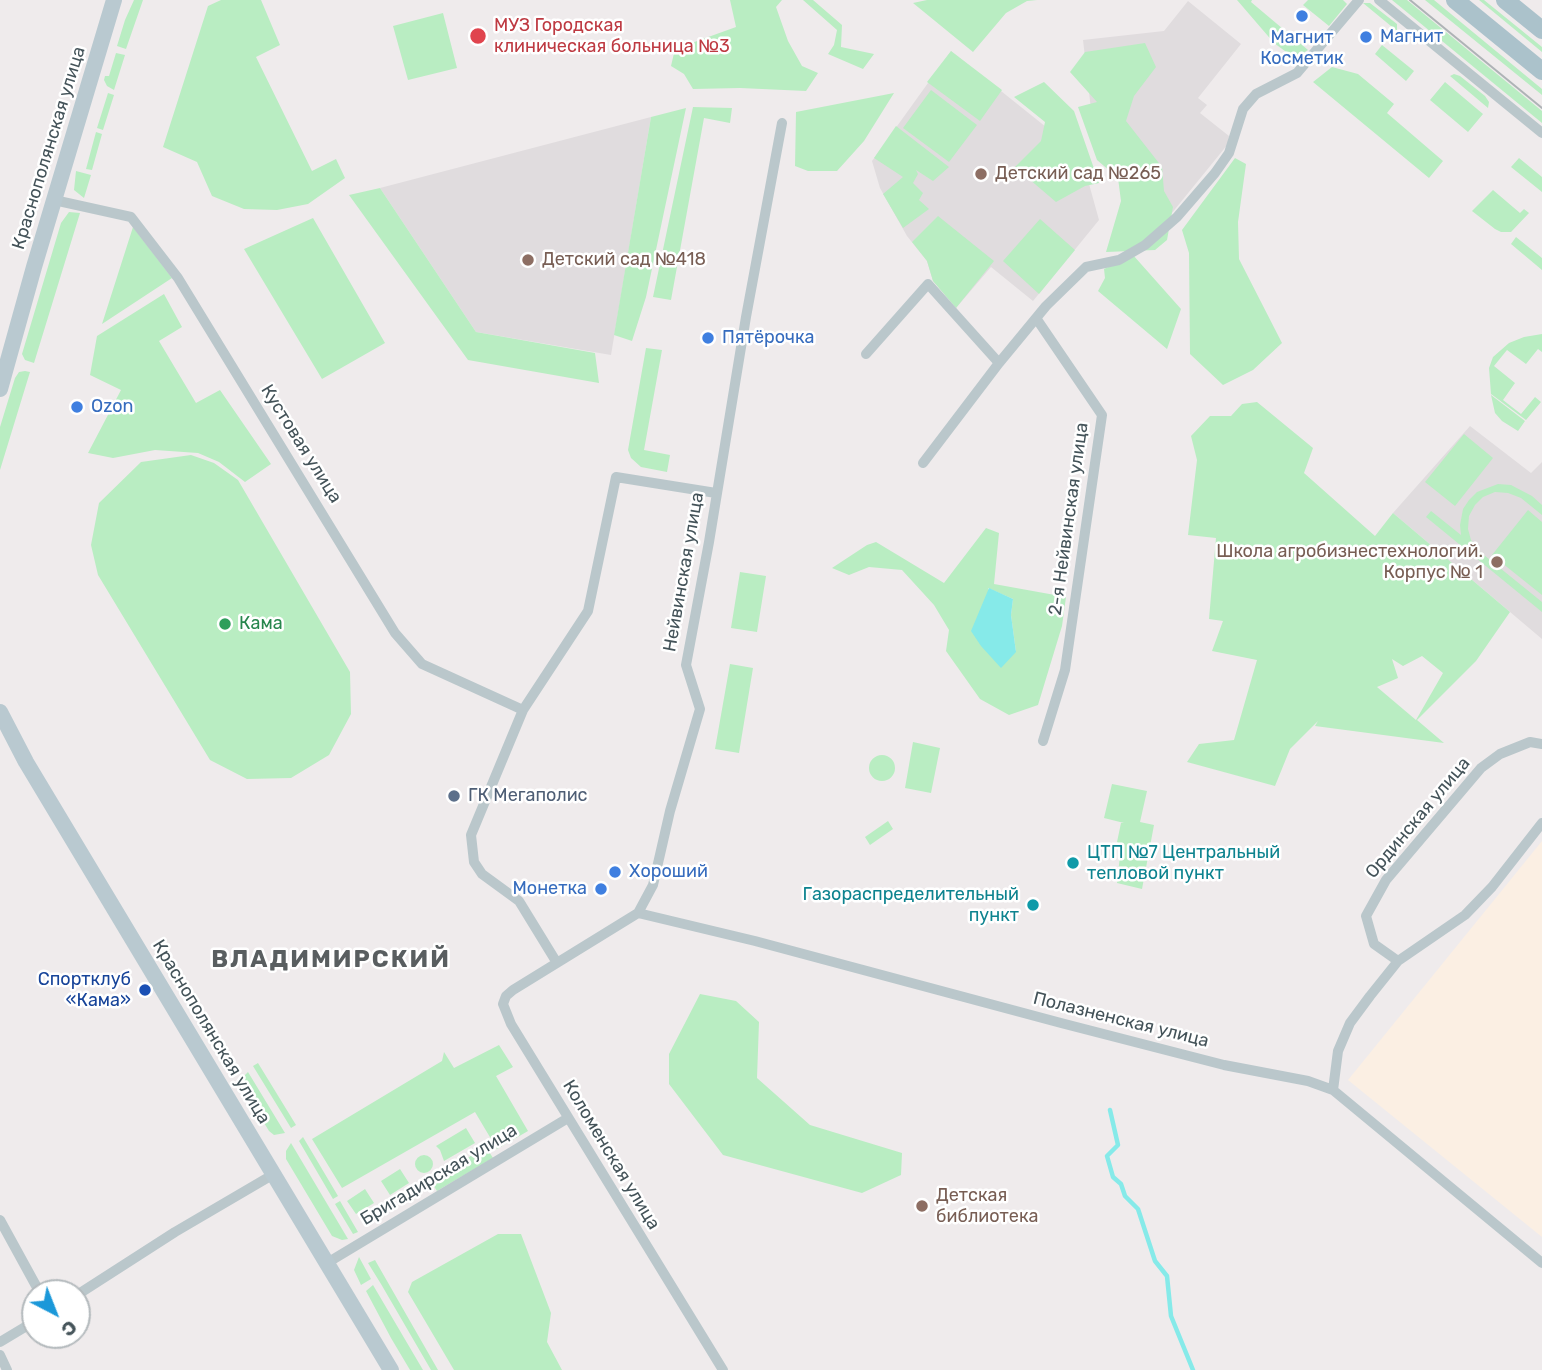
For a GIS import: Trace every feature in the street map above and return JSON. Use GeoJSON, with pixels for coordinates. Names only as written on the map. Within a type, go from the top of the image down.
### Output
{"type":"FeatureCollection","features":[{"type":"Feature","properties":{"kind":"main road","name":"Краснополянская улица"},"geometry":{"type":"LineString","coordinates":[[0,389],[114,0]]}},
{"type":"Feature","properties":{"kind":"main road"},"geometry":{"type":"LineString","coordinates":[[1455,0],[1542,71]]}},
{"type":"Feature","properties":{"kind":"main road"},"geometry":{"type":"LineString","coordinates":[[1505,0],[1542,30]]}},
{"type":"Feature","properties":{"kind":"main road","name":"Краснополянская улица"},"geometry":{"type":"LineString","coordinates":[[0,712],[26,762],[391,1370]]}},
{"type":"Feature","properties":{"kind":"street"},"geometry":{"type":"LineString","coordinates":[[923,463],[1036,318],[1086,267],[1119,260],[1145,246],[1177,217],[1215,173],[1228,153],[1243,109],[1256,94],[1297,73],[1359,0]]}},
{"type":"Feature","properties":{"kind":"street"},"geometry":{"type":"LineString","coordinates":[[1379,0],[1542,133]]}},
{"type":"Feature","properties":{"kind":"street","name":"Нейвинская улица"},"geometry":{"type":"LineString","coordinates":[[638,913],[653,885],[670,811],[700,709],[686,665],[782,123]]}},
{"type":"Feature","properties":{"kind":"street","name":"Кустовая улица"},"geometry":{"type":"LineString","coordinates":[[54,200],[131,217],[178,278],[395,633],[422,664],[523,710]]}},
{"type":"Feature","properties":{"kind":"street"},"geometry":{"type":"LineString","coordinates":[[866,354],[928,284],[999,363]]}},
{"type":"Feature","properties":{"kind":"street","name":"2-я Нейвинская улица"},"geometry":{"type":"LineString","coordinates":[[1036,318],[1102,415],[1065,670],[1043,741]]}},
{"type":"Feature","properties":{"kind":"street"},"geometry":{"type":"LineString","coordinates":[[638,913],[557,962],[519,901],[482,874],[474,862],[471,835],[523,710],[588,611],[616,477],[716,493]]}},
{"type":"Feature","properties":{"kind":"street","name":"Ординская улица"},"geometry":{"type":"LineString","coordinates":[[1398,961],[1374,944],[1366,916],[1385,880],[1481,768],[1500,754],[1530,742],[1542,744]]}},
{"type":"Feature","properties":{"kind":"street"},"geometry":{"type":"LineString","coordinates":[[1333,1090],[1338,1051],[1350,1023],[1398,961],[1465,915],[1492,887],[1542,823]]}},
{"type":"Feature","properties":{"kind":"street","name":"Полазненская улица"},"geometry":{"type":"LineString","coordinates":[[638,913],[755,941],[1224,1065],[1308,1081],[1333,1090],[1542,1263]]}},
{"type":"Feature","properties":{"kind":"street","name":"Коломенская улица"},"geometry":{"type":"LineString","coordinates":[[557,962],[506,996],[503,1004],[510,1024],[723,1370]]}},
{"type":"Feature","properties":{"kind":"street","name":"Бригадирская улица"},"geometry":{"type":"LineString","coordinates":[[327,1263],[568,1118]]}},
{"type":"Feature","properties":{"kind":"street"},"geometry":{"type":"LineString","coordinates":[[91,1286],[274,1174]]}},
{"type":"Feature","properties":{"kind":"street"},"geometry":{"type":"LineString","coordinates":[[0,1220],[32,1279]]}},
{"type":"Feature","properties":{"kind":"street"},"geometry":{"type":"LineString","coordinates":[[0,1342],[21,1329]]}},
{"type":"Feature","properties":{"kind":"street"},"geometry":{"type":"LineString","coordinates":[[0,1355],[7,1370]]}},
{"type":"Feature","properties":{"kind":"shaded area","name":"Детский сад №265"},"geometry":{"type":"Polygon","coordinates":[[[1188,1],[1241,44],[1198,98],[1207,105],[1200,113],[1229,136],[1228,144],[1167,219],[1096,153],[1083,40],[1164,31],[1188,1]]]}},
{"type":"Feature","properties":{"kind":"shaded area","name":"Детский сад №265"},"geometry":{"type":"Polygon","coordinates":[[[951,51],[1081,155],[1099,220],[1033,301],[991,267],[956,308],[933,281],[927,261],[907,236],[880,188],[872,161],[951,51]]]}},
{"type":"Feature","properties":{"kind":"shaded area","name":"Детский сад №418"},"geometry":{"type":"Polygon","coordinates":[[[651,117],[611,355],[476,332],[380,188],[651,117]]]}},
{"type":"Feature","properties":{"kind":"shaded area","name":"Школа агробизнестехнологий. Корпус № 1"},"geometry":{"type":"Polygon","coordinates":[[[1470,426],[1531,473],[1542,462],[1542,639],[1393,513],[1470,426]]]}},
{"type":"Feature","properties":{"kind":"shaded area"},"geometry":{"type":"Polygon","coordinates":[[[1542,841],[1542,1237],[1348,1080],[1542,841]]]}},
{"type":"Feature","properties":{"kind":"green space"},"geometry":{"type":"Polygon","coordinates":[[[134,0],[143,0],[126,49],[117,46],[134,0]]]}},
{"type":"Feature","properties":{"kind":"green space"},"geometry":{"type":"Polygon","coordinates":[[[221,0],[261,0],[280,45],[256,57],[312,171],[336,159],[345,178],[308,204],[277,210],[244,209],[212,196],[197,162],[163,147],[208,6],[221,0]]]}},
{"type":"Feature","properties":{"kind":"green space"},"geometry":{"type":"Polygon","coordinates":[[[730,0],[782,0],[776,7],[788,41],[802,66],[818,73],[806,91],[693,89],[684,74],[671,66],[675,49],[736,27],[730,0]]]}},
{"type":"Feature","properties":{"kind":"green space"},"geometry":{"type":"Polygon","coordinates":[[[803,0],[813,0],[842,25],[841,47],[874,54],[863,69],[828,54],[834,45],[837,30],[803,0]]]}},
{"type":"Feature","properties":{"kind":"green space"},"geometry":{"type":"Polygon","coordinates":[[[927,0],[1037,0],[1027,1],[1006,13],[973,52],[913,3],[927,0]]]}},
{"type":"Feature","properties":{"kind":"green space"},"geometry":{"type":"Polygon","coordinates":[[[1237,0],[1252,0],[1251,2],[1308,50],[1300,55],[1289,54],[1274,43],[1237,0]]]}},
{"type":"Feature","properties":{"kind":"green space"},"geometry":{"type":"Polygon","coordinates":[[[1308,0],[1343,0],[1347,4],[1329,26],[1303,5],[1308,0]]]}},
{"type":"Feature","properties":{"kind":"green space"},"geometry":{"type":"Polygon","coordinates":[[[1392,0],[1407,0],[1542,111],[1542,123],[1392,0]]]}},
{"type":"Feature","properties":{"kind":"green space"},"geometry":{"type":"Polygon","coordinates":[[[1425,0],[1434,0],[1542,89],[1542,95],[1425,0]]]}},
{"type":"Feature","properties":{"kind":"green space"},"geometry":{"type":"Polygon","coordinates":[[[1479,0],[1484,0],[1542,47],[1542,52],[1479,0]]]}},
{"type":"Feature","properties":{"kind":"green space"},"geometry":{"type":"Polygon","coordinates":[[[1363,3],[1370,3],[1397,24],[1397,31],[1363,3]]]}},
{"type":"Feature","properties":{"kind":"green space"},"geometry":{"type":"Polygon","coordinates":[[[443,13],[457,68],[408,80],[393,26],[443,13]]]}},
{"type":"Feature","properties":{"kind":"green space"},"geometry":{"type":"Polygon","coordinates":[[[1145,43],[1156,67],[1134,96],[1126,121],[1162,167],[1164,191],[1173,207],[1167,240],[1155,250],[1106,252],[1121,201],[1118,178],[1097,160],[1078,107],[1097,102],[1070,72],[1085,52],[1145,43]]]}},
{"type":"Feature","properties":{"kind":"green space"},"geometry":{"type":"Polygon","coordinates":[[[1382,45],[1414,71],[1406,81],[1375,54],[1382,45]]]}},
{"type":"Feature","properties":{"kind":"green space"},"geometry":{"type":"Polygon","coordinates":[[[951,51],[1002,90],[980,121],[927,82],[951,51]]]}},
{"type":"Feature","properties":{"kind":"green space"},"geometry":{"type":"Polygon","coordinates":[[[116,53],[125,55],[114,90],[107,86],[104,80],[105,76],[109,76],[116,53]]]}},
{"type":"Feature","properties":{"kind":"green space"},"geometry":{"type":"Polygon","coordinates":[[[1332,67],[1358,74],[1394,104],[1387,113],[1443,161],[1429,178],[1313,82],[1332,67]]]}},
{"type":"Feature","properties":{"kind":"green space"},"geometry":{"type":"Polygon","coordinates":[[[1454,74],[1485,96],[1489,102],[1488,108],[1450,76],[1454,74]]]}},
{"type":"Feature","properties":{"kind":"green space"},"geometry":{"type":"Polygon","coordinates":[[[1044,82],[1074,111],[1099,183],[1085,186],[1056,202],[1015,167],[1041,141],[1045,122],[1014,97],[1044,82]]]}},
{"type":"Feature","properties":{"kind":"green space"},"geometry":{"type":"Polygon","coordinates":[[[1445,82],[1483,114],[1468,132],[1430,100],[1445,82]]]}},
{"type":"Feature","properties":{"kind":"green space"},"geometry":{"type":"Polygon","coordinates":[[[931,90],[977,125],[949,162],[903,128],[931,90]]]}},
{"type":"Feature","properties":{"kind":"green space"},"geometry":{"type":"Polygon","coordinates":[[[108,93],[114,95],[103,130],[97,128],[108,93]]]}},
{"type":"Feature","properties":{"kind":"green space"},"geometry":{"type":"Polygon","coordinates":[[[894,93],[864,141],[837,171],[808,171],[795,166],[796,112],[894,93]]]}},
{"type":"Feature","properties":{"kind":"green space"},"geometry":{"type":"Polygon","coordinates":[[[693,107],[732,108],[730,123],[704,118],[671,300],[653,297],[693,107]]]}},
{"type":"Feature","properties":{"kind":"green space"},"geometry":{"type":"Polygon","coordinates":[[[686,108],[646,297],[632,341],[614,335],[651,117],[686,108]]]}},
{"type":"Feature","properties":{"kind":"green space"},"geometry":{"type":"Polygon","coordinates":[[[896,126],[949,167],[933,181],[916,170],[918,174],[913,183],[923,193],[919,200],[929,209],[903,228],[883,194],[903,177],[874,158],[896,126]]]}},
{"type":"Feature","properties":{"kind":"green space"},"geometry":{"type":"Polygon","coordinates":[[[96,132],[102,134],[92,170],[86,169],[96,132]]]}},
{"type":"Feature","properties":{"kind":"green space"},"geometry":{"type":"Polygon","coordinates":[[[1235,158],[1246,164],[1238,222],[1239,259],[1282,343],[1253,370],[1223,385],[1190,354],[1189,253],[1182,230],[1235,158]]]}},
{"type":"Feature","properties":{"kind":"green space"},"geometry":{"type":"Polygon","coordinates":[[[1519,158],[1542,177],[1542,192],[1511,167],[1519,158]]]}},
{"type":"Feature","properties":{"kind":"green space"},"geometry":{"type":"Polygon","coordinates":[[[76,171],[91,175],[84,198],[74,190],[76,171]]]}},
{"type":"Feature","properties":{"kind":"green space"},"geometry":{"type":"Polygon","coordinates":[[[380,188],[476,332],[595,353],[599,383],[468,360],[349,195],[380,188]]]}},
{"type":"Feature","properties":{"kind":"green space"},"geometry":{"type":"Polygon","coordinates":[[[1493,190],[1520,213],[1524,209],[1529,213],[1511,232],[1495,229],[1472,211],[1493,190]]]}},
{"type":"Feature","properties":{"kind":"green space"},"geometry":{"type":"Polygon","coordinates":[[[69,212],[80,213],[34,363],[25,360],[22,354],[61,223],[69,212]]]}},
{"type":"Feature","properties":{"kind":"green space"},"geometry":{"type":"Polygon","coordinates":[[[938,216],[994,261],[956,308],[933,281],[927,261],[912,242],[938,216]]]}},
{"type":"Feature","properties":{"kind":"green space"},"geometry":{"type":"Polygon","coordinates":[[[313,218],[385,343],[322,379],[244,249],[313,218]]]}},
{"type":"Feature","properties":{"kind":"green space"},"geometry":{"type":"Polygon","coordinates":[[[1040,219],[1075,250],[1039,294],[1003,261],[1040,219]]]}},
{"type":"Feature","properties":{"kind":"green space"},"geometry":{"type":"Polygon","coordinates":[[[133,227],[172,278],[102,324],[133,227]]]}},
{"type":"Feature","properties":{"kind":"green space"},"geometry":{"type":"Polygon","coordinates":[[[1516,237],[1542,258],[1542,270],[1511,244],[1516,237]]]}},
{"type":"Feature","properties":{"kind":"green space"},"geometry":{"type":"Polygon","coordinates":[[[1133,255],[1181,309],[1167,349],[1098,291],[1105,278],[1104,269],[1133,255]]]}},
{"type":"Feature","properties":{"kind":"green space"},"geometry":{"type":"Polygon","coordinates":[[[164,294],[182,327],[159,341],[196,403],[220,390],[271,464],[245,482],[219,462],[198,453],[155,450],[113,458],[88,453],[121,390],[90,375],[97,336],[164,294]]]}},
{"type":"Feature","properties":{"kind":"green space"},"geometry":{"type":"Polygon","coordinates":[[[1542,334],[1542,352],[1538,349],[1526,364],[1507,350],[1494,366],[1515,383],[1503,400],[1521,414],[1535,397],[1541,402],[1526,420],[1491,394],[1489,368],[1493,357],[1509,343],[1542,334]]]}},
{"type":"Feature","properties":{"kind":"green space"},"geometry":{"type":"Polygon","coordinates":[[[646,348],[662,350],[644,450],[670,455],[667,472],[641,467],[631,458],[628,450],[646,348]]]}},
{"type":"Feature","properties":{"kind":"green space"},"geometry":{"type":"Polygon","coordinates":[[[19,372],[30,372],[0,470],[0,427],[15,378],[19,372]]]}},
{"type":"Feature","properties":{"kind":"green space"},"geometry":{"type":"Polygon","coordinates":[[[1491,395],[1525,421],[1518,431],[1495,413],[1491,395]]]}},
{"type":"Feature","properties":{"kind":"green space"},"geometry":{"type":"Polygon","coordinates":[[[1257,402],[1313,448],[1304,473],[1375,536],[1393,513],[1510,612],[1476,661],[1417,720],[1444,743],[1315,726],[1318,721],[1290,749],[1275,786],[1187,762],[1199,744],[1234,740],[1257,660],[1212,651],[1223,621],[1209,619],[1216,538],[1188,535],[1197,460],[1191,436],[1210,416],[1231,416],[1242,404],[1257,402]],[[1422,656],[1403,666],[1392,659],[1398,678],[1377,687],[1416,720],[1443,673],[1422,656]]]}},
{"type":"Feature","properties":{"kind":"green space"},"geometry":{"type":"Polygon","coordinates":[[[1464,434],[1493,458],[1455,506],[1425,482],[1464,434]]]}},
{"type":"Feature","properties":{"kind":"green space","name":"Кама"},"geometry":{"type":"Polygon","coordinates":[[[191,455],[214,463],[238,480],[350,672],[351,714],[329,755],[291,778],[247,779],[210,760],[98,575],[91,545],[99,503],[141,462],[191,455]]]}},
{"type":"Feature","properties":{"kind":"green space"},"geometry":{"type":"Polygon","coordinates":[[[1498,484],[1511,485],[1532,496],[1542,505],[1542,515],[1521,498],[1495,492],[1483,497],[1469,516],[1471,540],[1479,551],[1542,602],[1542,612],[1426,517],[1431,511],[1461,535],[1463,509],[1469,500],[1477,492],[1498,484]]]}},
{"type":"Feature","properties":{"kind":"green space"},"geometry":{"type":"Polygon","coordinates":[[[1528,510],[1542,522],[1542,595],[1492,555],[1528,510]]]}},
{"type":"Feature","properties":{"kind":"green space"},"geometry":{"type":"Polygon","coordinates":[[[986,528],[999,533],[994,584],[1066,597],[1062,626],[1038,705],[1009,715],[980,699],[946,651],[949,630],[934,605],[902,570],[869,567],[849,575],[832,568],[876,542],[944,583],[986,528]],[[988,588],[1016,652],[1011,615],[1013,599],[988,588]]]}},
{"type":"Feature","properties":{"kind":"green space"},"geometry":{"type":"Polygon","coordinates":[[[740,572],[766,576],[757,632],[731,628],[740,572]]]}},
{"type":"Feature","properties":{"kind":"green space"},"geometry":{"type":"Polygon","coordinates":[[[730,664],[753,668],[739,753],[715,749],[730,664]]]}},
{"type":"Feature","properties":{"kind":"green space"},"geometry":{"type":"Polygon","coordinates":[[[913,742],[940,748],[931,793],[905,788],[913,742]]]}},
{"type":"Feature","properties":{"kind":"green space"},"geometry":{"type":"Polygon","coordinates":[[[882,755],[891,759],[895,768],[891,777],[882,781],[873,777],[869,768],[873,759],[882,755]]]}},
{"type":"Feature","properties":{"kind":"green space"},"geometry":{"type":"Polygon","coordinates":[[[1112,784],[1147,791],[1140,822],[1154,825],[1142,889],[1117,883],[1121,846],[1117,842],[1121,823],[1124,823],[1104,818],[1112,784]]]}},
{"type":"Feature","properties":{"kind":"green space"},"geometry":{"type":"Polygon","coordinates":[[[888,821],[893,829],[870,845],[865,837],[888,821]]]}},
{"type":"Feature","properties":{"kind":"green space"},"geometry":{"type":"Polygon","coordinates":[[[700,994],[736,1001],[759,1022],[757,1078],[810,1125],[902,1153],[901,1175],[862,1193],[723,1155],[669,1084],[669,1054],[700,994]]]}},
{"type":"Feature","properties":{"kind":"green space"},"geometry":{"type":"Polygon","coordinates":[[[499,1045],[513,1067],[496,1076],[528,1131],[497,1149],[475,1112],[342,1188],[312,1139],[442,1061],[444,1052],[454,1068],[499,1045]]]}},
{"type":"Feature","properties":{"kind":"green space"},"geometry":{"type":"Polygon","coordinates":[[[258,1063],[296,1125],[291,1128],[253,1066],[258,1063]]]}},
{"type":"Feature","properties":{"kind":"green space"},"geometry":{"type":"Polygon","coordinates":[[[248,1072],[285,1133],[274,1135],[269,1131],[241,1085],[248,1072]]]}},
{"type":"Feature","properties":{"kind":"green space"},"geometry":{"type":"Polygon","coordinates":[[[466,1128],[475,1143],[444,1161],[436,1146],[466,1128]]]}},
{"type":"Feature","properties":{"kind":"green space"},"geometry":{"type":"Polygon","coordinates":[[[303,1137],[338,1196],[333,1199],[299,1141],[303,1137]]]}},
{"type":"Feature","properties":{"kind":"green space"},"geometry":{"type":"Polygon","coordinates":[[[291,1143],[348,1239],[332,1236],[286,1159],[286,1151],[291,1143]]]}},
{"type":"Feature","properties":{"kind":"green space"},"geometry":{"type":"Polygon","coordinates":[[[486,1147],[493,1158],[437,1191],[430,1180],[486,1147]]]}},
{"type":"Feature","properties":{"kind":"green space"},"geometry":{"type":"Polygon","coordinates":[[[424,1155],[430,1158],[433,1164],[430,1170],[424,1173],[418,1170],[415,1164],[418,1158],[424,1155]]]}},
{"type":"Feature","properties":{"kind":"green space"},"geometry":{"type":"Polygon","coordinates":[[[400,1169],[409,1183],[390,1195],[381,1181],[400,1169]]]}},
{"type":"Feature","properties":{"kind":"green space"},"geometry":{"type":"Polygon","coordinates":[[[365,1189],[374,1203],[356,1214],[347,1201],[365,1189]]]}},
{"type":"Feature","properties":{"kind":"green space"},"geometry":{"type":"Polygon","coordinates":[[[340,1201],[358,1232],[353,1234],[335,1204],[340,1201]]]}},
{"type":"Feature","properties":{"kind":"green space"},"geometry":{"type":"Polygon","coordinates":[[[498,1234],[521,1234],[551,1313],[547,1342],[562,1370],[454,1370],[408,1292],[412,1282],[498,1234]]]}},
{"type":"Feature","properties":{"kind":"green space"},"geometry":{"type":"Polygon","coordinates":[[[359,1257],[371,1279],[361,1285],[354,1270],[359,1257]]]}},
{"type":"Feature","properties":{"kind":"green space"},"geometry":{"type":"Polygon","coordinates":[[[375,1260],[438,1370],[431,1370],[368,1263],[375,1260]]]}},
{"type":"Feature","properties":{"kind":"green space"},"geometry":{"type":"Polygon","coordinates":[[[373,1285],[423,1370],[410,1370],[391,1338],[366,1291],[373,1285]]]}},
{"type":"Feature","properties":{"kind":"water"},"geometry":{"type":"Polygon","coordinates":[[[989,588],[1013,599],[1011,615],[1016,652],[1001,668],[971,631],[989,588]]]}},
{"type":"Feature","properties":{"kind":"waterway"},"geometry":{"type":"LineString","coordinates":[[1110,1110],[1118,1145],[1107,1156],[1113,1177],[1121,1184],[1125,1196],[1138,1209],[1155,1261],[1167,1276],[1171,1316],[1193,1370]]}},
{"type":"Feature","properties":{"kind":"tram line"},"geometry":{"type":"LineString","coordinates":[[1410,0],[1542,108]]}},
{"type":"Feature","properties":{"kind":"place","name":"Магнит Косметик"},"geometry":{"type":"Point","coordinates":[1302,16]}},
{"type":"Feature","properties":{"kind":"place","name":"МУЗ Городская клиническая больница №3"},"geometry":{"type":"Point","coordinates":[478,36]}},
{"type":"Feature","properties":{"kind":"place","name":"Магнит"},"geometry":{"type":"Point","coordinates":[1366,37]}},
{"type":"Feature","properties":{"kind":"place","name":"Детский сад №265"},"geometry":{"type":"Point","coordinates":[981,174]}},
{"type":"Feature","properties":{"kind":"place","name":"Детский сад №418"},"geometry":{"type":"Point","coordinates":[528,260]}},
{"type":"Feature","properties":{"kind":"place","name":"Пятёрочка"},"geometry":{"type":"Point","coordinates":[708,338]}},
{"type":"Feature","properties":{"kind":"place","name":"Ozon"},"geometry":{"type":"Point","coordinates":[77,407]}},
{"type":"Feature","properties":{"kind":"place","name":"Школа агробизнестехнологий. Корпус № 1"},"geometry":{"type":"Point","coordinates":[1497,562]}},
{"type":"Feature","properties":{"kind":"place","name":"Кама"},"geometry":{"type":"Point","coordinates":[225,624]}},
{"type":"Feature","properties":{"kind":"place","name":"ГК Мегаполис"},"geometry":{"type":"Point","coordinates":[454,796]}},
{"type":"Feature","properties":{"kind":"place","name":"ЦТП №7 Центральный тепловой пункт"},"geometry":{"type":"Point","coordinates":[1073,863]}},
{"type":"Feature","properties":{"kind":"place","name":"Хороший"},"geometry":{"type":"Point","coordinates":[615,872]}},
{"type":"Feature","properties":{"kind":"place","name":"Монетка"},"geometry":{"type":"Point","coordinates":[601,889]}},
{"type":"Feature","properties":{"kind":"place","name":"Газораспределительный пункт"},"geometry":{"type":"Point","coordinates":[1033,905]}},
{"type":"Feature","properties":{"kind":"place","name":"Спортклуб «Кама»"},"geometry":{"type":"Point","coordinates":[145,990]}},
{"type":"Feature","properties":{"kind":"place","name":"Детская библиотека"},"geometry":{"type":"Point","coordinates":[922,1206]}},
{"type":"Feature","properties":{"kind":"district","name":"ВЛАДИМИРСКИЙ"},"geometry":{"type":"Point","coordinates":[331,960]}}]}
